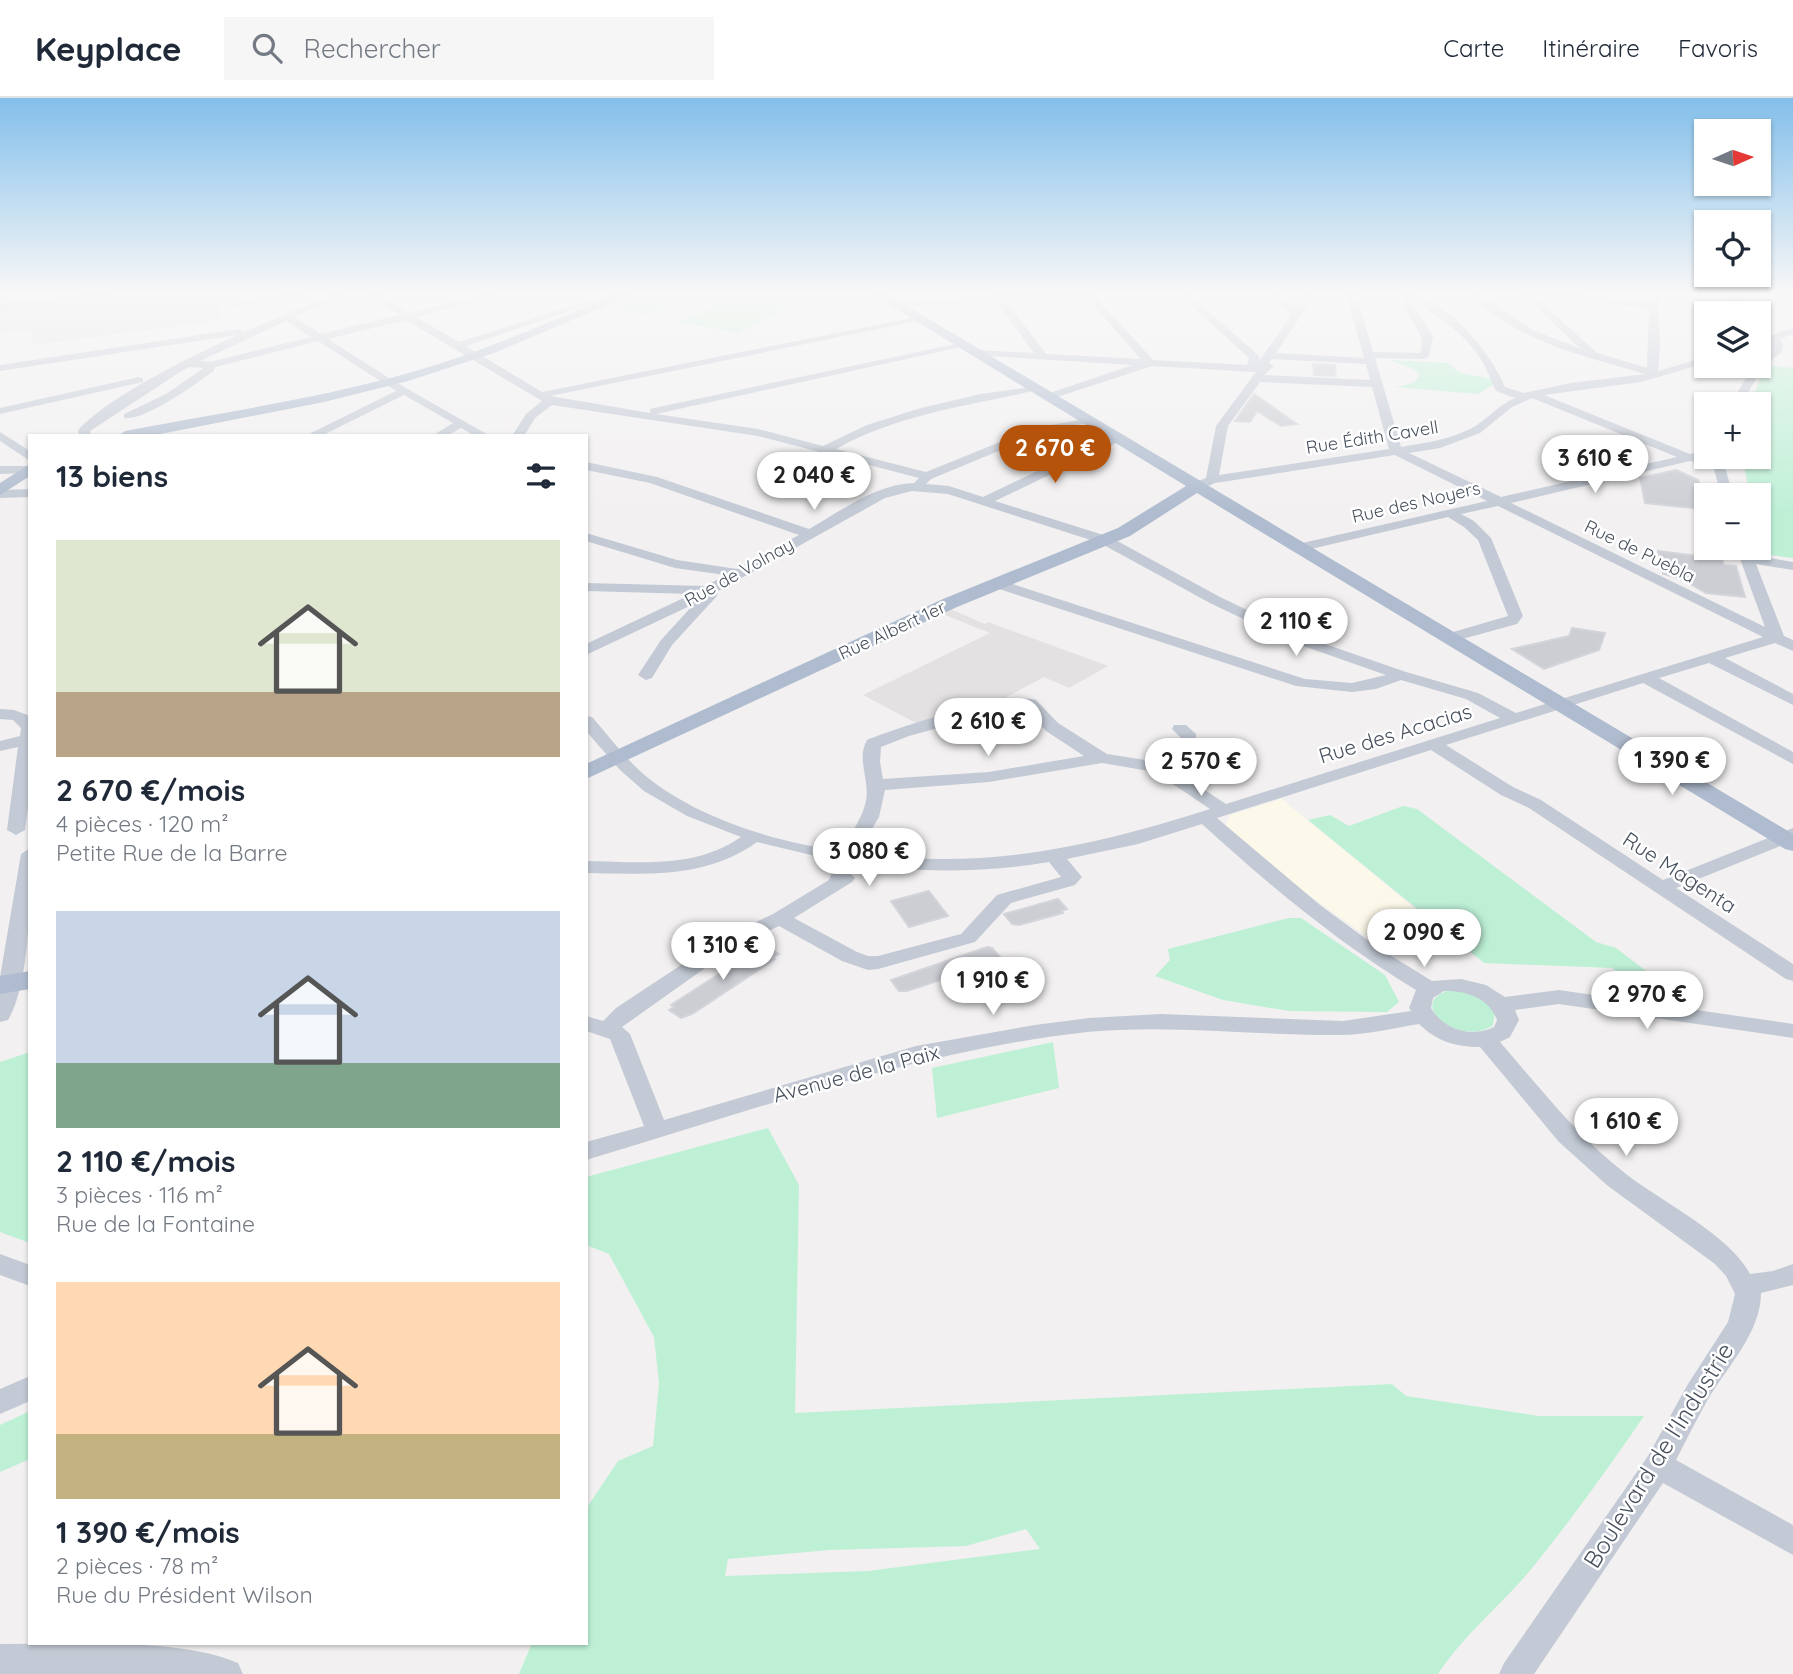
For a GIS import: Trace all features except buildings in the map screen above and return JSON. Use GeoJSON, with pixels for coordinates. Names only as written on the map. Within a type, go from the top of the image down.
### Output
{"type":"FeatureCollection","features":[{"type":"Feature","properties":{"kind":"main road"},"geometry":{"type":"LineString","coordinates":[[136,434],[388,382],[439,367]]}},
{"type":"Feature","properties":{"kind":"main road"},"geometry":{"type":"LineString","coordinates":[[998,367],[1116,439],[1203,483],[1298,548],[1560,705],[1790,838]]}},
{"type":"Feature","properties":{"kind":"main road","name":"Rue Albert 1er"},"geometry":{"type":"LineString","coordinates":[[588,771],[995,583],[1130,529],[1203,483]]}},
{"type":"Feature","properties":{"kind":"street"},"geometry":{"type":"LineString","coordinates":[[85,434],[84,430],[98,419],[185,367]]}},
{"type":"Feature","properties":{"kind":"street"},"geometry":{"type":"LineString","coordinates":[[128,416],[189,386],[210,369],[209,367]]}},
{"type":"Feature","properties":{"kind":"street"},"geometry":{"type":"LineString","coordinates":[[365,367],[481,434]]}},
{"type":"Feature","properties":{"kind":"street"},"geometry":{"type":"LineString","coordinates":[[492,367],[544,398],[758,433],[825,450],[1105,540],[1275,629],[1400,676],[1472,696],[1515,719]]}},
{"type":"Feature","properties":{"kind":"street"},"geometry":{"type":"LineString","coordinates":[[519,434],[544,398],[572,387],[675,367]]}},
{"type":"Feature","properties":{"kind":"street"},"geometry":{"type":"LineString","coordinates":[[643,414],[859,367]]}},
{"type":"Feature","properties":{"kind":"street"},"geometry":{"type":"LineString","coordinates":[[1048,397],[1137,367]]}},
{"type":"Feature","properties":{"kind":"street"},"geometry":{"type":"LineString","coordinates":[[1203,483],[1222,426],[1259,367]]}},
{"type":"Feature","properties":{"kind":"street"},"geometry":{"type":"LineString","coordinates":[[1263,367],[1375,384]]}},
{"type":"Feature","properties":{"kind":"street"},"geometry":{"type":"LineString","coordinates":[[1370,367],[1396,451]]}},
{"type":"Feature","properties":{"kind":"street"},"geometry":{"type":"LineString","coordinates":[[1493,367],[1500,388],[1528,395],[1694,458]]}},
{"type":"Feature","properties":{"kind":"street"},"geometry":{"type":"LineString","coordinates":[[1634,367],[1657,373]]}},
{"type":"Feature","properties":{"kind":"street"},"geometry":{"type":"LineString","coordinates":[[1654,367],[1657,373]]}},
{"type":"Feature","properties":{"kind":"street","name":"Rue Édith Cavell"},"geometry":{"type":"LineString","coordinates":[[1203,483],[1436,445],[1462,437],[1488,424],[1508,405],[1528,395],[1681,367]]}},
{"type":"Feature","properties":{"kind":"street"},"geometry":{"type":"LineString","coordinates":[[1743,392],[1758,367]]}},
{"type":"Feature","properties":{"kind":"street"},"geometry":{"type":"LineString","coordinates":[[0,411],[139,380]]}},
{"type":"Feature","properties":{"kind":"street"},"geometry":{"type":"LineString","coordinates":[[825,450],[849,435],[869,428],[975,399],[1033,388]]}},
{"type":"Feature","properties":{"kind":"street"},"geometry":{"type":"LineString","coordinates":[[315,434],[404,391]]}},
{"type":"Feature","properties":{"kind":"street","name":"Rue de Volnay"},"geometry":{"type":"LineString","coordinates":[[591,647],[709,590],[891,491],[926,484],[1039,430],[1086,421]]}},
{"type":"Feature","properties":{"kind":"street"},"geometry":{"type":"LineString","coordinates":[[442,434],[462,423]]}},
{"type":"Feature","properties":{"kind":"street"},"geometry":{"type":"LineString","coordinates":[[982,502],[1116,439]]}},
{"type":"Feature","properties":{"kind":"street"},"geometry":{"type":"LineString","coordinates":[[3,440],[15,482]]}},
{"type":"Feature","properties":{"kind":"street","name":"Rue de Puebla"},"geometry":{"type":"LineString","coordinates":[[1396,451],[1785,642]]}},
{"type":"Feature","properties":{"kind":"street","name":"Rue des Noyers"},"geometry":{"type":"LineString","coordinates":[[1298,548],[1694,456]]}},
{"type":"Feature","properties":{"kind":"street"},"geometry":{"type":"LineString","coordinates":[[588,466],[653,480],[810,534]]}},
{"type":"Feature","properties":{"kind":"street"},"geometry":{"type":"LineString","coordinates":[[1448,512],[1469,524],[1484,538],[1516,616],[1512,621],[1448,638]]}},
{"type":"Feature","properties":{"kind":"street"},"geometry":{"type":"LineString","coordinates":[[588,538],[675,564],[737,573]]}},
{"type":"Feature","properties":{"kind":"street"},"geometry":{"type":"LineString","coordinates":[[1748,560],[1785,642]]}},
{"type":"Feature","properties":{"kind":"street"},"geometry":{"type":"LineString","coordinates":[[1771,560],[1793,566]]}},
{"type":"Feature","properties":{"kind":"street"},"geometry":{"type":"LineString","coordinates":[[995,583],[1302,683],[1333,688],[1357,687],[1378,684],[1400,676]]}},
{"type":"Feature","properties":{"kind":"street"},"geometry":{"type":"LineString","coordinates":[[588,587],[709,590],[713,593],[666,643],[646,675]]}},
{"type":"Feature","properties":{"kind":"street","name":"Rue des Acacias"},"geometry":{"type":"LineString","coordinates":[[588,723],[640,780],[667,799],[754,836],[847,857],[890,863],[977,864],[1054,858],[1131,840],[1710,657],[1785,642]]}},
{"type":"Feature","properties":{"kind":"street"},"geometry":{"type":"LineString","coordinates":[[1710,657],[1793,700]]}},
{"type":"Feature","properties":{"kind":"street"},"geometry":{"type":"LineString","coordinates":[[1645,677],[1793,759]]}},
{"type":"Feature","properties":{"kind":"street"},"geometry":{"type":"LineString","coordinates":[[836,884],[844,871],[847,857],[874,808],[876,785],[870,750],[873,744],[903,732],[1015,702],[1030,703],[1064,737],[1102,758]]}},
{"type":"Feature","properties":{"kind":"street"},"geometry":{"type":"LineString","coordinates":[[0,714],[19,716],[28,726]]}},
{"type":"Feature","properties":{"kind":"street"},"geometry":{"type":"LineString","coordinates":[[1150,764],[1188,746],[1188,734],[1180,729]]}},
{"type":"Feature","properties":{"kind":"street"},"geometry":{"type":"LineString","coordinates":[[0,746],[28,739],[21,829]]}},
{"type":"Feature","properties":{"kind":"street","name":"Rue Magenta"},"geometry":{"type":"LineString","coordinates":[[1434,745],[1507,791],[1535,804],[1793,974]]}},
{"type":"Feature","properties":{"kind":"street"},"geometry":{"type":"LineString","coordinates":[[876,785],[989,777],[1102,758],[1150,764],[1171,774],[1318,914],[1384,961],[1430,989]]}},
{"type":"Feature","properties":{"kind":"street"},"geometry":{"type":"LineString","coordinates":[[588,867],[649,869],[686,866],[736,850],[754,836]]}},
{"type":"Feature","properties":{"kind":"street"},"geometry":{"type":"LineString","coordinates":[[1662,887],[1790,838]]}},
{"type":"Feature","properties":{"kind":"street"},"geometry":{"type":"LineString","coordinates":[[780,918],[860,961],[876,962],[968,938],[1004,898],[1068,881],[1072,877],[1070,873],[1054,858]]}},
{"type":"Feature","properties":{"kind":"street"},"geometry":{"type":"LineString","coordinates":[[593,1026],[624,1013],[732,940],[780,918],[856,872],[890,863]]}},
{"type":"Feature","properties":{"kind":"street"},"geometry":{"type":"LineString","coordinates":[[0,1016],[13,983],[28,869]]}},
{"type":"Feature","properties":{"kind":"street"},"geometry":{"type":"LineString","coordinates":[[1453,984],[1480,990],[1501,1005],[1506,1012],[1507,1027],[1495,1037],[1486,1040],[1450,1035],[1439,1030],[1424,1016],[1420,1001],[1430,989],[1453,984]]}},
{"type":"Feature","properties":{"kind":"street"},"geometry":{"type":"LineString","coordinates":[[1501,1005],[1559,997],[1793,1031]]}},
{"type":"Feature","properties":{"kind":"street","name":"Avenue de la Paix"},"geometry":{"type":"LineString","coordinates":[[588,1150],[916,1054],[1035,1032],[1089,1024],[1161,1021],[1343,1028],[1424,1016]]}},
{"type":"Feature","properties":{"kind":"street"},"geometry":{"type":"LineString","coordinates":[[593,1026],[619,1034],[657,1130]]}},
{"type":"Feature","properties":{"kind":"street"},"geometry":{"type":"LineString","coordinates":[[1486,1040],[1567,1136],[1617,1180],[1724,1257],[1745,1285],[1775,1281],[1793,1274]]}},
{"type":"Feature","properties":{"kind":"street"},"geometry":{"type":"LineString","coordinates":[[0,1264],[28,1275]]}},
{"type":"Feature","properties":{"kind":"street","name":"Boulevard de l'Industrie"},"geometry":{"type":"LineString","coordinates":[[1516,1674],[1658,1465],[1698,1392],[1740,1325],[1747,1306],[1748,1294],[1745,1285]]}},
{"type":"Feature","properties":{"kind":"street"},"geometry":{"type":"LineString","coordinates":[[0,1402],[28,1389]]}},
{"type":"Feature","properties":{"kind":"street"},"geometry":{"type":"LineString","coordinates":[[1658,1465],[1793,1541]]}},
{"type":"Feature","properties":{"kind":"street"},"geometry":{"type":"LineString","coordinates":[[0,1660],[75,1657],[122,1660],[227,1674]]}},
{"type":"Feature","properties":{"kind":"shaded area"},"geometry":{"type":"Polygon","coordinates":[[[950,609],[985,624],[988,622],[1108,666],[1069,688],[1044,677],[1005,698],[916,723],[863,695],[990,633],[940,613],[950,609]]]}},
{"type":"Feature","properties":{"kind":"shaded area"},"geometry":{"type":"Polygon","coordinates":[[[1282,799],[1448,936],[1393,955],[1285,878],[1225,827],[1230,815],[1282,799]]]}},
{"type":"Feature","properties":{"kind":"green space"},"geometry":{"type":"Polygon","coordinates":[[[1407,367],[1452,367],[1460,373],[1493,379],[1493,384],[1479,394],[1395,387],[1413,383],[1420,376],[1407,367]]]}},
{"type":"Feature","properties":{"kind":"green space"},"geometry":{"type":"Polygon","coordinates":[[[1771,367],[1793,368],[1793,558],[1771,555],[1771,483],[1747,483],[1745,469],[1771,469],[1771,392],[1755,392],[1760,378],[1771,378],[1771,367]]]}},
{"type":"Feature","properties":{"kind":"green space"},"geometry":{"type":"Polygon","coordinates":[[[1403,806],[1417,809],[1596,942],[1616,948],[1692,1006],[1655,998],[1612,968],[1484,963],[1308,820],[1330,815],[1349,826],[1403,806]]]}},
{"type":"Feature","properties":{"kind":"green space"},"geometry":{"type":"Polygon","coordinates":[[[1289,918],[1301,918],[1385,975],[1399,1002],[1387,1012],[1289,1011],[1223,1000],[1155,976],[1170,960],[1168,949],[1289,918]]]}},
{"type":"Feature","properties":{"kind":"green space"},"geometry":{"type":"Polygon","coordinates":[[[1447,991],[1468,993],[1485,1002],[1495,1012],[1493,1025],[1481,1031],[1467,1032],[1443,1022],[1432,1006],[1436,998],[1447,991]]]}},
{"type":"Feature","properties":{"kind":"green space"},"geometry":{"type":"Polygon","coordinates":[[[1053,1042],[1059,1088],[937,1118],[932,1068],[1053,1042]]]}},
{"type":"Feature","properties":{"kind":"green space"},"geometry":{"type":"Polygon","coordinates":[[[28,1053],[28,1242],[0,1232],[0,1062],[28,1053]]]}},
{"type":"Feature","properties":{"kind":"green space"},"geometry":{"type":"Polygon","coordinates":[[[768,1128],[799,1185],[795,1413],[1392,1384],[1406,1396],[1539,1416],[1644,1416],[1543,1554],[1517,1586],[1458,1647],[1438,1674],[519,1674],[531,1645],[588,1645],[588,1506],[618,1461],[653,1446],[659,1383],[654,1337],[609,1254],[588,1246],[588,1176],[768,1128]],[[1026,1529],[966,1546],[829,1550],[728,1559],[725,1576],[868,1571],[1040,1549],[1026,1529]]]}},
{"type":"Feature","properties":{"kind":"green space"},"geometry":{"type":"Polygon","coordinates":[[[28,1412],[28,1460],[0,1472],[0,1425],[28,1412]]]}}]}
